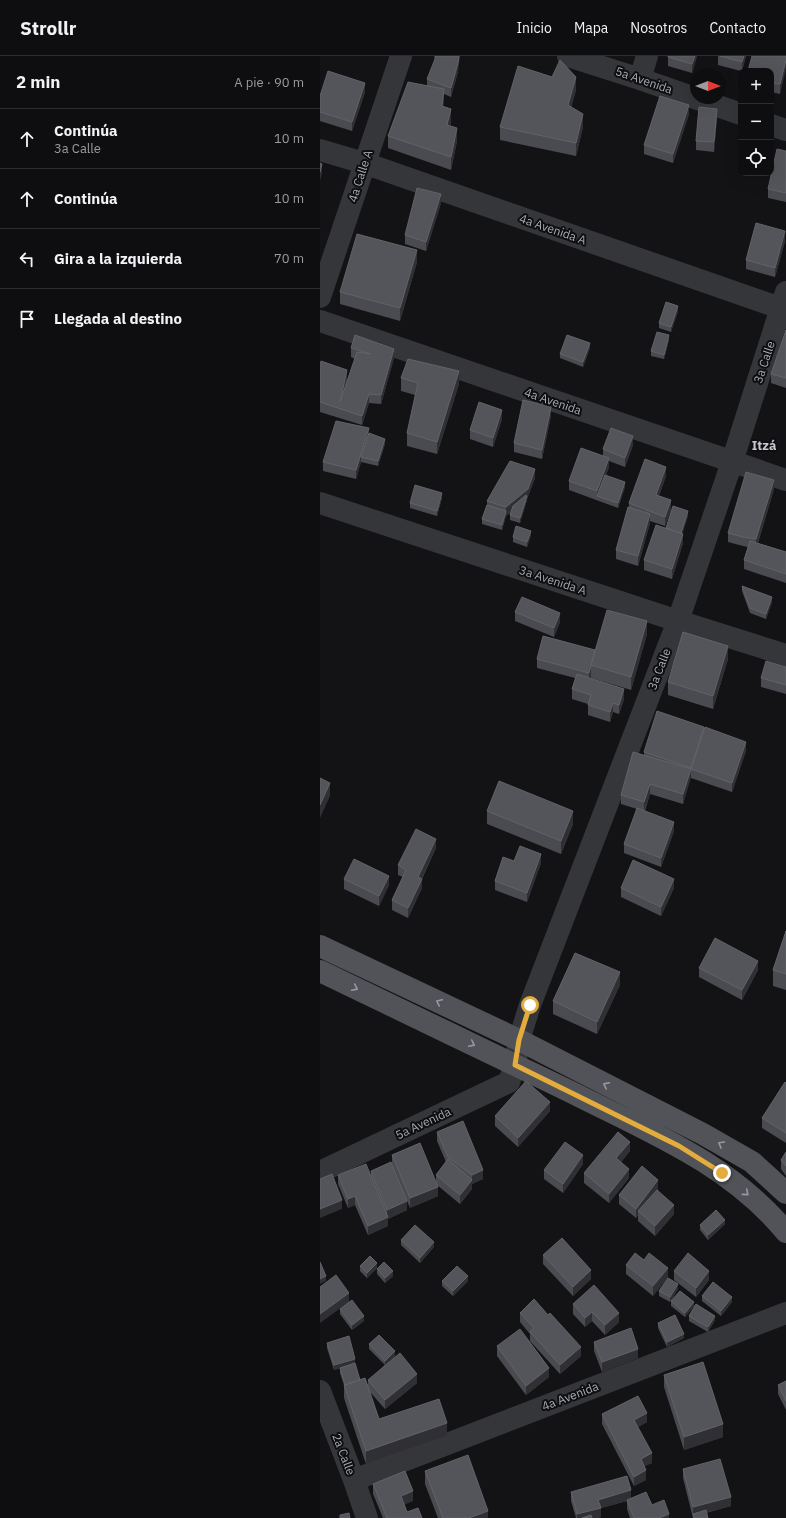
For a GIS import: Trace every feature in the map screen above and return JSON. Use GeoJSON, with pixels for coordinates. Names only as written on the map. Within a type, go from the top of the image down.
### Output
{"type":"FeatureCollection","features":[{"type":"Feature","properties":{"kind":"main road"},"geometry":{"type":"LineString","coordinates":[[320,946],[519,1040],[702,1134],[752,1162],[786,1193]]}},
{"type":"Feature","properties":{"kind":"main road"},"geometry":{"type":"LineString","coordinates":[[320,971],[679,1146],[722,1173],[771,1214],[786,1232]]}},
{"type":"Feature","properties":{"kind":"street","name":"4a Calle A"},"geometry":{"type":"LineString","coordinates":[[320,297],[401,56]]}},
{"type":"Feature","properties":{"kind":"street","name":"5a Avenida"},"geometry":{"type":"LineString","coordinates":[[568,56],[738,113]]}},
{"type":"Feature","properties":{"kind":"street"},"geometry":{"type":"LineString","coordinates":[[640,79],[647,56]]}},
{"type":"Feature","properties":{"kind":"street"},"geometry":{"type":"LineString","coordinates":[[774,126],[786,130]]}},
{"type":"Feature","properties":{"kind":"street","name":"4a Avenida A"},"geometry":{"type":"LineString","coordinates":[[320,150],[784,303]]}},
{"type":"Feature","properties":{"kind":"street","name":"3a Calle"},"geometry":{"type":"LineString","coordinates":[[515,1065],[519,1040],[533,997],[678,621],[784,303]]}},
{"type":"Feature","properties":{"kind":"street","name":"4a Avenida"},"geometry":{"type":"LineString","coordinates":[[320,321],[786,480]]}},
{"type":"Feature","properties":{"kind":"street","name":"3a Avenida A"},"geometry":{"type":"LineString","coordinates":[[320,503],[786,655]]}},
{"type":"Feature","properties":{"kind":"street","name":"5a Avenida"},"geometry":{"type":"LineString","coordinates":[[320,1172],[509,1082],[515,1065]]}},
{"type":"Feature","properties":{"kind":"street","name":"4a Avenida"},"geometry":{"type":"LineString","coordinates":[[354,1480],[786,1313]]}},
{"type":"Feature","properties":{"kind":"street","name":"2a Calle"},"geometry":{"type":"LineString","coordinates":[[320,1391],[367,1518]]}},
{"type":"Feature","properties":{"kind":"building"},"geometry":{"type":"Polygon","coordinates":[[[435,56],[459,56],[451,88],[427,79],[435,56]]]}},
{"type":"Feature","properties":{"kind":"building"},"geometry":{"type":"Polygon","coordinates":[[[668,56],[695,56],[692,64],[668,56]]]}},
{"type":"Feature","properties":{"kind":"building"},"geometry":{"type":"Polygon","coordinates":[[[720,56],[744,56],[742,62],[720,56]]]}},
{"type":"Feature","properties":{"kind":"building"},"geometry":{"type":"Polygon","coordinates":[[[752,56],[786,56],[780,84],[774,83],[774,68],[749,68],[752,56]]]}},
{"type":"Feature","properties":{"kind":"building"},"geometry":{"type":"Polygon","coordinates":[[[560,60],[576,77],[568,105],[583,114],[576,143],[500,127],[518,66],[552,77],[560,60]]]}},
{"type":"Feature","properties":{"kind":"building"},"geometry":{"type":"Polygon","coordinates":[[[328,71],[365,83],[352,122],[320,112],[320,96],[328,71]]]}},
{"type":"Feature","properties":{"kind":"building"},"geometry":{"type":"Polygon","coordinates":[[[408,82],[444,89],[442,106],[451,109],[447,125],[457,128],[451,157],[388,136],[408,82]]]}},
{"type":"Feature","properties":{"kind":"building"},"geometry":{"type":"Polygon","coordinates":[[[660,96],[689,105],[673,154],[644,145],[660,96]]]}},
{"type":"Feature","properties":{"kind":"building"},"geometry":{"type":"Polygon","coordinates":[[[699,107],[717,109],[714,142],[696,141],[699,107]]]}},
{"type":"Feature","properties":{"kind":"building"},"geometry":{"type":"Polygon","coordinates":[[[777,149],[786,151],[786,193],[768,189],[771,176],[774,176],[774,162],[777,149]]]}},
{"type":"Feature","properties":{"kind":"building"},"geometry":{"type":"Polygon","coordinates":[[[417,188],[441,194],[426,242],[405,235],[417,188]]]}},
{"type":"Feature","properties":{"kind":"building"},"geometry":{"type":"Polygon","coordinates":[[[756,223],[785,231],[775,268],[746,260],[756,223]]]}},
{"type":"Feature","properties":{"kind":"building"},"geometry":{"type":"Polygon","coordinates":[[[357,234],[417,250],[400,308],[340,292],[357,234]]]}},
{"type":"Feature","properties":{"kind":"building"},"geometry":{"type":"Polygon","coordinates":[[[666,302],[678,306],[671,327],[659,323],[666,302]]]}},
{"type":"Feature","properties":{"kind":"building"},"geometry":{"type":"Polygon","coordinates":[[[786,330],[786,378],[771,374],[786,330]]]}},
{"type":"Feature","properties":{"kind":"building"},"geometry":{"type":"Polygon","coordinates":[[[657,332],[669,335],[664,355],[651,351],[657,332]]]}},
{"type":"Feature","properties":{"kind":"building"},"geometry":{"type":"Polygon","coordinates":[[[355,335],[394,349],[381,395],[369,394],[362,416],[320,402],[321,361],[347,370],[340,402],[357,352],[371,354],[351,348],[355,335]]]}},
{"type":"Feature","properties":{"kind":"building"},"geometry":{"type":"Polygon","coordinates":[[[567,335],[590,343],[583,362],[560,354],[567,335]]]}},
{"type":"Feature","properties":{"kind":"building"},"geometry":{"type":"Polygon","coordinates":[[[408,359],[459,371],[437,442],[407,433],[418,383],[401,378],[408,359]]]}},
{"type":"Feature","properties":{"kind":"building"},"geometry":{"type":"Polygon","coordinates":[[[523,400],[551,407],[542,450],[514,443],[523,400]]]}},
{"type":"Feature","properties":{"kind":"building"},"geometry":{"type":"Polygon","coordinates":[[[479,402],[502,410],[493,438],[470,430],[479,402]]]}},
{"type":"Feature","properties":{"kind":"building"},"geometry":{"type":"Polygon","coordinates":[[[336,421],[369,428],[356,470],[323,462],[336,421]]]}},
{"type":"Feature","properties":{"kind":"building"},"geometry":{"type":"Polygon","coordinates":[[[611,428],[633,436],[625,458],[603,449],[611,428]]]}},
{"type":"Feature","properties":{"kind":"building"},"geometry":{"type":"Polygon","coordinates":[[[369,433],[385,439],[378,461],[361,457],[369,433]]]}},
{"type":"Feature","properties":{"kind":"building"},"geometry":{"type":"Polygon","coordinates":[[[581,448],[609,458],[597,491],[569,481],[581,448]]]}},
{"type":"Feature","properties":{"kind":"building"},"geometry":{"type":"Polygon","coordinates":[[[645,459],[666,467],[656,495],[671,500],[665,517],[629,503],[645,459]]]}},
{"type":"Feature","properties":{"kind":"building"},"geometry":{"type":"Polygon","coordinates":[[[510,461],[535,469],[528,489],[506,507],[487,501],[510,461]]]}},
{"type":"Feature","properties":{"kind":"building"},"geometry":{"type":"Polygon","coordinates":[[[746,472],[774,480],[756,539],[728,533],[746,472]]]}},
{"type":"Feature","properties":{"kind":"building"},"geometry":{"type":"Polygon","coordinates":[[[605,475],[625,482],[618,503],[597,496],[605,475]]]}},
{"type":"Feature","properties":{"kind":"building"},"geometry":{"type":"Polygon","coordinates":[[[415,485],[442,493],[437,511],[410,503],[415,485]]]}},
{"type":"Feature","properties":{"kind":"building"},"geometry":{"type":"Polygon","coordinates":[[[526,495],[527,496],[520,518],[510,515],[513,506],[526,495]]]}},
{"type":"Feature","properties":{"kind":"building"},"geometry":{"type":"Polygon","coordinates":[[[487,505],[506,511],[502,525],[482,519],[487,505]]]}},
{"type":"Feature","properties":{"kind":"building"},"geometry":{"type":"Polygon","coordinates":[[[673,506],[688,511],[681,533],[666,528],[673,506]]]}},
{"type":"Feature","properties":{"kind":"building"},"geometry":{"type":"Polygon","coordinates":[[[628,507],[650,514],[638,556],[616,550],[628,507]]]}},
{"type":"Feature","properties":{"kind":"building"},"geometry":{"type":"Polygon","coordinates":[[[656,525],[683,534],[672,569],[644,560],[656,525]]]}},
{"type":"Feature","properties":{"kind":"building"},"geometry":{"type":"Polygon","coordinates":[[[516,526],[531,531],[527,542],[513,537],[516,526]]]}},
{"type":"Feature","properties":{"kind":"building"},"geometry":{"type":"Polygon","coordinates":[[[750,541],[786,552],[786,574],[744,560],[750,541]]]}},
{"type":"Feature","properties":{"kind":"building"},"geometry":{"type":"Polygon","coordinates":[[[742,586],[772,597],[766,614],[750,608],[742,586]]]}},
{"type":"Feature","properties":{"kind":"building"},"geometry":{"type":"Polygon","coordinates":[[[522,597],[560,613],[554,628],[515,612],[522,597]]]}},
{"type":"Feature","properties":{"kind":"building"},"geometry":{"type":"Polygon","coordinates":[[[607,610],[647,621],[631,677],[591,665],[607,610]]]}},
{"type":"Feature","properties":{"kind":"building"},"geometry":{"type":"Polygon","coordinates":[[[683,632],[728,646],[713,696],[668,682],[683,632]]]}},
{"type":"Feature","properties":{"kind":"building"},"geometry":{"type":"Polygon","coordinates":[[[543,636],[595,650],[589,673],[537,659],[543,636]]]}},
{"type":"Feature","properties":{"kind":"building"},"geometry":{"type":"Polygon","coordinates":[[[766,661],[786,667],[786,685],[761,678],[766,661]]]}},
{"type":"Feature","properties":{"kind":"building"},"geometry":{"type":"Polygon","coordinates":[[[577,674],[624,689],[619,705],[613,703],[610,712],[588,705],[591,695],[572,689],[577,674]]]}},
{"type":"Feature","properties":{"kind":"building"},"geometry":{"type":"Polygon","coordinates":[[[657,711],[704,727],[691,768],[644,752],[657,711]]]}},
{"type":"Feature","properties":{"kind":"building"},"geometry":{"type":"Polygon","coordinates":[[[705,727],[746,742],[732,783],[691,769],[705,727]]]}},
{"type":"Feature","properties":{"kind":"building"},"geometry":{"type":"Polygon","coordinates":[[[633,752],[691,769],[683,794],[650,784],[644,802],[621,795],[633,752]]]}},
{"type":"Feature","properties":{"kind":"building"},"geometry":{"type":"Polygon","coordinates":[[[320,778],[330,783],[320,805],[320,778]]]}},
{"type":"Feature","properties":{"kind":"building"},"geometry":{"type":"Polygon","coordinates":[[[499,781],[573,811],[561,841],[487,811],[499,781]]]}},
{"type":"Feature","properties":{"kind":"building"},"geometry":{"type":"Polygon","coordinates":[[[637,808],[674,822],[661,858],[624,844],[637,808]]]}},
{"type":"Feature","properties":{"kind":"building"},"geometry":{"type":"Polygon","coordinates":[[[416,829],[436,839],[418,877],[422,879],[408,908],[392,900],[406,870],[398,865],[416,829]]]}},
{"type":"Feature","properties":{"kind":"building"},"geometry":{"type":"Polygon","coordinates":[[[520,846],[541,854],[527,893],[495,881],[503,857],[514,861],[520,846]]]}},
{"type":"Feature","properties":{"kind":"building"},"geometry":{"type":"Polygon","coordinates":[[[354,859],[389,876],[379,896],[344,879],[354,859]]]}},
{"type":"Feature","properties":{"kind":"building"},"geometry":{"type":"Polygon","coordinates":[[[633,860],[674,879],[661,907],[621,888],[633,860]]]}},
{"type":"Feature","properties":{"kind":"building"},"geometry":{"type":"Polygon","coordinates":[[[786,931],[786,974],[773,970],[786,931]]]}},
{"type":"Feature","properties":{"kind":"building"},"geometry":{"type":"Polygon","coordinates":[[[715,938],[758,961],[742,990],[699,968],[715,938]]]}},
{"type":"Feature","properties":{"kind":"building"},"geometry":{"type":"Polygon","coordinates":[[[575,953],[620,972],[597,1022],[553,1001],[575,953]]]}},
{"type":"Feature","properties":{"kind":"building"},"geometry":{"type":"Polygon","coordinates":[[[526,1081],[550,1102],[518,1138],[495,1116],[526,1081]]]}},
{"type":"Feature","properties":{"kind":"building"},"geometry":{"type":"Polygon","coordinates":[[[785,1082],[786,1083],[786,1133],[762,1118],[785,1082]]]}},
{"type":"Feature","properties":{"kind":"building"},"geometry":{"type":"Polygon","coordinates":[[[463,1121],[483,1170],[472,1175],[448,1157],[437,1132],[463,1121]]]}},
{"type":"Feature","properties":{"kind":"building"},"geometry":{"type":"Polygon","coordinates":[[[618,1132],[630,1142],[616,1158],[629,1169],[609,1194],[584,1173],[618,1132]]]}},
{"type":"Feature","properties":{"kind":"building"},"geometry":{"type":"Polygon","coordinates":[[[565,1142],[583,1155],[563,1184],[544,1170],[565,1142]]]}},
{"type":"Feature","properties":{"kind":"building"},"geometry":{"type":"Polygon","coordinates":[[[420,1143],[438,1187],[410,1198],[392,1155],[420,1143]]]}},
{"type":"Feature","properties":{"kind":"building"},"geometry":{"type":"Polygon","coordinates":[[[786,1152],[786,1166],[781,1160],[786,1152]]]}},
{"type":"Feature","properties":{"kind":"building"},"geometry":{"type":"Polygon","coordinates":[[[448,1159],[472,1180],[460,1195],[436,1175],[448,1159]]]}},
{"type":"Feature","properties":{"kind":"building"},"geometry":{"type":"Polygon","coordinates":[[[391,1162],[407,1201],[387,1210],[371,1171],[391,1162]]]}},
{"type":"Feature","properties":{"kind":"building"},"geometry":{"type":"Polygon","coordinates":[[[366,1164],[388,1217],[368,1226],[355,1196],[348,1199],[338,1175],[366,1164]]]}},
{"type":"Feature","properties":{"kind":"building"},"geometry":{"type":"Polygon","coordinates":[[[642,1166],[658,1180],[636,1209],[619,1195],[642,1166]]]}},
{"type":"Feature","properties":{"kind":"building"},"geometry":{"type":"Polygon","coordinates":[[[332,1174],[342,1200],[320,1209],[320,1179],[332,1174]]]}},
{"type":"Feature","properties":{"kind":"building"},"geometry":{"type":"Polygon","coordinates":[[[657,1190],[674,1205],[655,1226],[638,1211],[657,1190]]]}},
{"type":"Feature","properties":{"kind":"building"},"geometry":{"type":"Polygon","coordinates":[[[716,1210],[725,1220],[708,1235],[700,1225],[716,1210]]]}},
{"type":"Feature","properties":{"kind":"building"},"geometry":{"type":"Polygon","coordinates":[[[415,1225],[434,1242],[420,1258],[401,1240],[415,1225]]]}},
{"type":"Feature","properties":{"kind":"building"},"geometry":{"type":"Polygon","coordinates":[[[562,1238],[591,1270],[573,1287],[543,1255],[562,1238]]]}},
{"type":"Feature","properties":{"kind":"building"},"geometry":{"type":"Polygon","coordinates":[[[635,1253],[644,1260],[649,1253],[668,1268],[653,1286],[626,1265],[635,1253]]]}},
{"type":"Feature","properties":{"kind":"building"},"geometry":{"type":"Polygon","coordinates":[[[688,1253],[709,1271],[696,1288],[674,1271],[688,1253]]]}},
{"type":"Feature","properties":{"kind":"building"},"geometry":{"type":"Polygon","coordinates":[[[370,1256],[377,1263],[367,1273],[360,1266],[370,1256]]]}},
{"type":"Feature","properties":{"kind":"building"},"geometry":{"type":"Polygon","coordinates":[[[320,1262],[326,1276],[320,1279],[320,1262]]]}},
{"type":"Feature","properties":{"kind":"building"},"geometry":{"type":"Polygon","coordinates":[[[384,1262],[393,1271],[385,1278],[377,1269],[384,1262]]]}},
{"type":"Feature","properties":{"kind":"building"},"geometry":{"type":"Polygon","coordinates":[[[457,1266],[468,1276],[453,1291],[442,1281],[457,1266]]]}},
{"type":"Feature","properties":{"kind":"building"},"geometry":{"type":"Polygon","coordinates":[[[336,1275],[349,1293],[320,1314],[320,1287],[336,1275]]]}},
{"type":"Feature","properties":{"kind":"building"},"geometry":{"type":"Polygon","coordinates":[[[668,1278],[678,1284],[670,1297],[659,1291],[668,1278]]]}},
{"type":"Feature","properties":{"kind":"building"},"geometry":{"type":"Polygon","coordinates":[[[713,1282],[732,1297],[721,1311],[702,1296],[713,1282]]]}},
{"type":"Feature","properties":{"kind":"building"},"geometry":{"type":"Polygon","coordinates":[[[594,1285],[619,1313],[605,1325],[592,1312],[585,1318],[573,1304],[594,1285]]]}},
{"type":"Feature","properties":{"kind":"building"},"geometry":{"type":"Polygon","coordinates":[[[680,1291],[694,1302],[685,1313],[671,1301],[680,1291]]]}},
{"type":"Feature","properties":{"kind":"building"},"geometry":{"type":"Polygon","coordinates":[[[534,1299],[548,1315],[550,1313],[581,1347],[560,1365],[530,1332],[534,1328],[520,1313],[534,1299]]]}},
{"type":"Feature","properties":{"kind":"building"},"geometry":{"type":"Polygon","coordinates":[[[352,1300],[364,1316],[352,1325],[340,1309],[352,1300]]]}},
{"type":"Feature","properties":{"kind":"building"},"geometry":{"type":"Polygon","coordinates":[[[696,1304],[715,1316],[708,1327],[689,1316],[696,1304]]]}},
{"type":"Feature","properties":{"kind":"building"},"geometry":{"type":"Polygon","coordinates":[[[675,1315],[684,1334],[667,1342],[658,1323],[675,1315]]]}},
{"type":"Feature","properties":{"kind":"building"},"geometry":{"type":"Polygon","coordinates":[[[631,1328],[638,1349],[602,1362],[594,1342],[631,1328]]]}},
{"type":"Feature","properties":{"kind":"building"},"geometry":{"type":"Polygon","coordinates":[[[520,1329],[549,1368],[526,1386],[497,1346],[520,1329]]]}},
{"type":"Feature","properties":{"kind":"building"},"geometry":{"type":"Polygon","coordinates":[[[379,1335],[395,1351],[385,1361],[369,1344],[379,1335]]]}},
{"type":"Feature","properties":{"kind":"building"},"geometry":{"type":"Polygon","coordinates":[[[349,1336],[355,1359],[334,1365],[327,1343],[349,1336]]]}},
{"type":"Feature","properties":{"kind":"building"},"geometry":{"type":"Polygon","coordinates":[[[400,1353],[417,1374],[385,1400],[368,1380],[400,1353]]]}},
{"type":"Feature","properties":{"kind":"building"},"geometry":{"type":"Polygon","coordinates":[[[703,1362],[723,1424],[684,1437],[664,1375],[703,1362]]]}},
{"type":"Feature","properties":{"kind":"building"},"geometry":{"type":"Polygon","coordinates":[[[355,1363],[360,1380],[345,1385],[340,1368],[355,1363]]]}},
{"type":"Feature","properties":{"kind":"building"},"geometry":{"type":"Polygon","coordinates":[[[365,1378],[379,1419],[439,1399],[447,1423],[366,1451],[344,1385],[365,1378]]]}},
{"type":"Feature","properties":{"kind":"building"},"geometry":{"type":"Polygon","coordinates":[[[786,1381],[786,1401],[778,1385],[786,1381]]]}},
{"type":"Feature","properties":{"kind":"building"},"geometry":{"type":"Polygon","coordinates":[[[638,1396],[647,1413],[634,1420],[652,1453],[641,1459],[646,1470],[634,1477],[602,1414],[638,1396]]]}},
{"type":"Feature","properties":{"kind":"building"},"geometry":{"type":"Polygon","coordinates":[[[468,1455],[488,1511],[469,1518],[443,1518],[425,1471],[468,1455]]]}},
{"type":"Feature","properties":{"kind":"building"},"geometry":{"type":"Polygon","coordinates":[[[720,1459],[731,1497],[693,1507],[683,1469],[720,1459]]]}},
{"type":"Feature","properties":{"kind":"building"},"geometry":{"type":"Polygon","coordinates":[[[405,1471],[413,1491],[401,1496],[407,1512],[418,1508],[422,1518],[387,1518],[373,1484],[405,1471]]]}},
{"type":"Feature","properties":{"kind":"building"},"geometry":{"type":"Polygon","coordinates":[[[627,1476],[631,1490],[598,1500],[601,1508],[577,1514],[571,1492],[627,1476]]]}},
{"type":"Feature","properties":{"kind":"building"},"geometry":{"type":"Polygon","coordinates":[[[646,1492],[652,1505],[664,1500],[669,1514],[659,1518],[634,1518],[627,1500],[646,1492]]]}},
{"type":"Feature","properties":{"kind":"building"},"geometry":{"type":"Polygon","coordinates":[[[706,1510],[708,1518],[694,1518],[693,1514],[706,1510]]]}},
{"type":"Feature","properties":{"kind":"building"},"geometry":{"type":"Polygon","coordinates":[[[349,1513],[350,1518],[340,1518],[340,1515],[349,1513]]]}},
{"type":"Feature","properties":{"kind":"building"},"geometry":{"type":"Polygon","coordinates":[[[591,1515],[592,1518],[582,1518],[591,1515]]]}},
{"type":"Feature","properties":{"kind":"district","name":"Itzá"},"geometry":{"type":"Point","coordinates":[764,445]}},
{"type":"Feature","properties":{"kind":"route"},"geometry":{"type":"LineString","coordinates":[[530,1005],[519,1040],[515,1065],[679,1146],[722,1173]]}}]}
